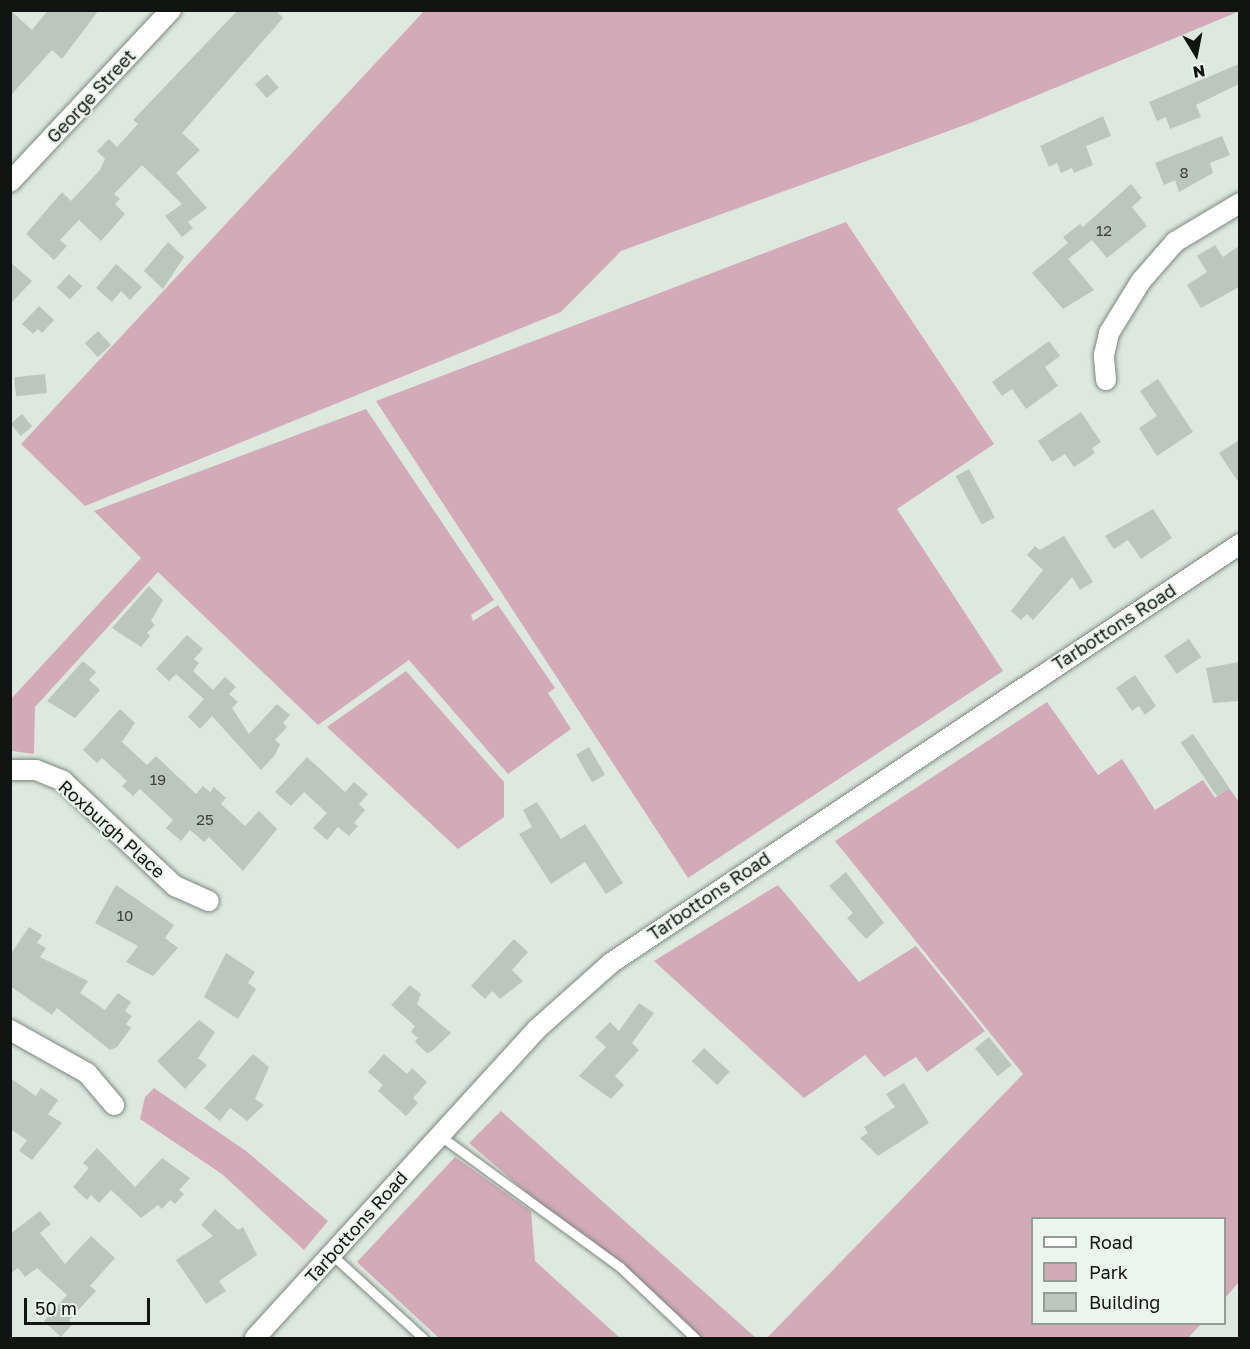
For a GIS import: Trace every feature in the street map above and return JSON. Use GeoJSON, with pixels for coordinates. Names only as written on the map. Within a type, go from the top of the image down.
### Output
{"type":"FeatureCollection","features":[{"type":"Feature","properties":{"kind":"street","name":"George Street"},"geometry":{"type":"LineString","coordinates":[[10,182],[171,10]]}},
{"type":"Feature","properties":{"kind":"street"},"geometry":{"type":"LineString","coordinates":[[1106,380],[1104,355],[1109,333],[1142,281],[1175,242],[1239,203]]}},
{"type":"Feature","properties":{"kind":"street","name":"Tarbottons Road"},"geometry":{"type":"LineString","coordinates":[[255,1338],[537,1029],[611,963],[1239,544]]}},
{"type":"Feature","properties":{"kind":"street","name":"Roxburgh Place"},"geometry":{"type":"LineString","coordinates":[[10,770],[36,770],[63,781],[175,886],[209,901]]}},
{"type":"Feature","properties":{"kind":"street"},"geometry":{"type":"LineString","coordinates":[[10,1030],[87,1073],[114,1105]]}},
{"type":"Feature","properties":{"kind":"lane"},"geometry":{"type":"LineString","coordinates":[[439,1135],[620,1267],[695,1338]]}},
{"type":"Feature","properties":{"kind":"lane"},"geometry":{"type":"LineString","coordinates":[[331,1254],[423,1338]]}},
{"type":"Feature","properties":{"kind":"green space"},"geometry":{"type":"Polygon","coordinates":[[[424,11],[1240,11],[973,122],[621,251],[561,312],[85,506],[21,444],[424,11]]]}},
{"type":"Feature","properties":{"kind":"green space"},"geometry":{"type":"Polygon","coordinates":[[[846,222],[994,444],[897,509],[1003,671],[688,878],[376,401],[846,222]]]}},
{"type":"Feature","properties":{"kind":"green space"},"geometry":{"type":"Polygon","coordinates":[[[366,409],[494,600],[471,615],[473,621],[498,605],[555,688],[548,693],[571,729],[508,774],[409,660],[318,725],[158,572],[35,707],[34,754],[12,751],[11,699],[141,558],[94,511],[366,409]]]}},
{"type":"Feature","properties":{"kind":"green space"},"geometry":{"type":"Polygon","coordinates":[[[406,671],[504,782],[504,817],[458,849],[327,727],[406,671]]]}},
{"type":"Feature","properties":{"kind":"green space"},"geometry":{"type":"Polygon","coordinates":[[[1047,702],[1098,775],[1122,759],[1155,810],[1203,780],[1215,798],[1229,788],[1240,803],[1239,1282],[1226,1297],[1226,1217],[1031,1217],[1031,1325],[1200,1325],[1188,1338],[767,1338],[1023,1074],[835,841],[1047,702]]]}},
{"type":"Feature","properties":{"kind":"green space"},"geometry":{"type":"Polygon","coordinates":[[[778,885],[859,982],[916,946],[985,1031],[927,1072],[916,1057],[884,1077],[865,1055],[804,1098],[654,961],[778,885]]]}},
{"type":"Feature","properties":{"kind":"green space"},"geometry":{"type":"Polygon","coordinates":[[[154,1088],[246,1151],[328,1221],[304,1250],[222,1174],[140,1119],[145,1097],[154,1088]]]}},
{"type":"Feature","properties":{"kind":"green space"},"geometry":{"type":"Polygon","coordinates":[[[501,1111],[756,1338],[697,1338],[469,1143],[501,1111]]]}},
{"type":"Feature","properties":{"kind":"green space"},"geometry":{"type":"Polygon","coordinates":[[[455,1157],[531,1211],[535,1261],[620,1338],[439,1338],[357,1262],[455,1157]]]}},
{"type":"Feature","properties":{"kind":"building"},"geometry":{"type":"Polygon","coordinates":[[[10,10],[32,30],[48,10],[99,10],[62,59],[52,50],[10,96],[10,10]]]}},
{"type":"Feature","properties":{"kind":"building"},"geometry":{"type":"Polygon","coordinates":[[[238,10],[276,10],[283,18],[182,133],[200,150],[176,173],[207,208],[188,222],[193,228],[182,237],[165,216],[182,204],[142,165],[114,194],[120,199],[115,204],[125,214],[101,241],[79,220],[60,240],[67,246],[54,260],[26,234],[62,192],[71,201],[100,170],[105,159],[97,151],[109,139],[117,147],[138,124],[133,120],[238,10]]]}},
{"type":"Feature","properties":{"kind":"building"},"geometry":{"type":"Polygon","coordinates":[[[1239,64],[1239,84],[1196,105],[1201,117],[1170,129],[1166,117],[1157,121],[1149,102],[1239,64]]]}},
{"type":"Feature","properties":{"kind":"building"},"geometry":{"type":"Polygon","coordinates":[[[267,74],[279,88],[267,98],[255,84],[267,74]]]}},
{"type":"Feature","properties":{"kind":"building"},"geometry":{"type":"Polygon","coordinates":[[[1103,116],[1111,136],[1086,146],[1093,165],[1074,173],[1072,168],[1061,173],[1057,163],[1049,167],[1040,146],[1103,116]]]}},
{"type":"Feature","properties":{"kind":"building"},"geometry":{"type":"Polygon","coordinates":[[[1222,136],[1230,155],[1210,163],[1213,173],[1179,192],[1175,180],[1164,185],[1155,163],[1222,136]]]}},
{"type":"Feature","properties":{"kind":"building"},"geometry":{"type":"Polygon","coordinates":[[[1131,184],[1142,198],[1132,207],[1147,226],[1107,258],[1092,240],[1068,259],[1094,290],[1063,309],[1032,273],[1068,243],[1063,237],[1080,224],[1083,227],[1131,184]]]}},
{"type":"Feature","properties":{"kind":"building"},"geometry":{"type":"Polygon","coordinates":[[[168,242],[184,257],[163,289],[144,271],[168,242]]]}},
{"type":"Feature","properties":{"kind":"building"},"geometry":{"type":"Polygon","coordinates":[[[1215,245],[1223,257],[1239,246],[1239,287],[1201,308],[1187,285],[1207,272],[1197,256],[1215,245]]]}},
{"type":"Feature","properties":{"kind":"building"},"geometry":{"type":"Polygon","coordinates":[[[10,262],[32,281],[10,304],[10,262]]]}},
{"type":"Feature","properties":{"kind":"building"},"geometry":{"type":"Polygon","coordinates":[[[116,264],[142,287],[130,300],[121,291],[112,302],[96,288],[116,264]]]}},
{"type":"Feature","properties":{"kind":"building"},"geometry":{"type":"Polygon","coordinates":[[[69,274],[82,286],[70,299],[57,287],[69,274]]]}},
{"type":"Feature","properties":{"kind":"building"},"geometry":{"type":"Polygon","coordinates":[[[39,306],[54,320],[42,333],[38,329],[33,334],[22,324],[39,306]]]}},
{"type":"Feature","properties":{"kind":"building"},"geometry":{"type":"Polygon","coordinates":[[[98,331],[111,345],[98,357],[85,343],[98,331]]]}},
{"type":"Feature","properties":{"kind":"building"},"geometry":{"type":"Polygon","coordinates":[[[1049,341],[1060,356],[1045,367],[1058,386],[1026,409],[1012,389],[1002,396],[992,382],[1049,341]]]}},
{"type":"Feature","properties":{"kind":"building"},"geometry":{"type":"Polygon","coordinates":[[[45,374],[47,393],[16,396],[14,377],[45,374]]]}},
{"type":"Feature","properties":{"kind":"building"},"geometry":{"type":"Polygon","coordinates":[[[1158,379],[1193,432],[1157,456],[1139,428],[1157,416],[1140,391],[1158,379]]]}},
{"type":"Feature","properties":{"kind":"building"},"geometry":{"type":"Polygon","coordinates":[[[1081,412],[1101,442],[1092,448],[1095,453],[1074,467],[1065,454],[1052,462],[1038,441],[1081,412]]]}},
{"type":"Feature","properties":{"kind":"building"},"geometry":{"type":"Polygon","coordinates":[[[22,414],[32,426],[21,436],[11,424],[22,414]]]}},
{"type":"Feature","properties":{"kind":"building"},"geometry":{"type":"Polygon","coordinates":[[[1239,440],[1239,483],[1219,453],[1239,440]]]}},
{"type":"Feature","properties":{"kind":"building"},"geometry":{"type":"Polygon","coordinates":[[[969,469],[995,518],[982,525],[956,476],[969,469]]]}},
{"type":"Feature","properties":{"kind":"building"},"geometry":{"type":"Polygon","coordinates":[[[1153,509],[1172,538],[1141,559],[1128,540],[1114,549],[1105,536],[1153,509]]]}},
{"type":"Feature","properties":{"kind":"building"},"geometry":{"type":"Polygon","coordinates":[[[1064,536],[1093,582],[1080,590],[1072,577],[1033,620],[1027,614],[1021,620],[1011,611],[1043,570],[1027,555],[1035,546],[1040,550],[1064,536]]]}},
{"type":"Feature","properties":{"kind":"building"},"geometry":{"type":"Polygon","coordinates":[[[149,586],[163,600],[151,621],[155,625],[147,633],[150,636],[141,647],[112,628],[149,586]]]}},
{"type":"Feature","properties":{"kind":"building"},"geometry":{"type":"Polygon","coordinates":[[[187,635],[203,649],[194,659],[199,663],[193,671],[213,690],[225,677],[236,687],[229,694],[238,702],[232,708],[249,734],[277,704],[290,715],[283,723],[287,727],[275,740],[280,744],[275,755],[261,770],[212,716],[200,729],[188,717],[204,699],[176,674],[169,681],[156,669],[187,635]]]}},
{"type":"Feature","properties":{"kind":"building"},"geometry":{"type":"Polygon","coordinates":[[[1189,639],[1201,657],[1176,674],[1164,656],[1189,639]]]}},
{"type":"Feature","properties":{"kind":"building"},"geometry":{"type":"Polygon","coordinates":[[[83,661],[96,672],[89,680],[100,690],[75,718],[47,701],[83,661]]]}},
{"type":"Feature","properties":{"kind":"building"},"geometry":{"type":"Polygon","coordinates":[[[1239,662],[1239,701],[1213,703],[1206,668],[1239,662]]]}},
{"type":"Feature","properties":{"kind":"building"},"geometry":{"type":"Polygon","coordinates":[[[1135,675],[1156,706],[1145,715],[1139,706],[1132,711],[1116,688],[1135,675]]]}},
{"type":"Feature","properties":{"kind":"building"},"geometry":{"type":"Polygon","coordinates":[[[120,709],[135,723],[122,742],[147,765],[156,756],[196,794],[203,786],[210,792],[214,787],[226,798],[221,804],[245,826],[259,811],[277,829],[243,871],[209,837],[204,842],[190,830],[181,841],[166,828],[173,820],[140,789],[133,796],[122,786],[127,781],[102,758],[97,763],[83,750],[120,709]]]}},
{"type":"Feature","properties":{"kind":"building"},"geometry":{"type":"Polygon","coordinates":[[[1193,734],[1229,788],[1217,796],[1181,742],[1193,734]]]}},
{"type":"Feature","properties":{"kind":"building"},"geometry":{"type":"Polygon","coordinates":[[[589,747],[605,775],[592,782],[576,754],[589,747]]]}},
{"type":"Feature","properties":{"kind":"building"},"geometry":{"type":"Polygon","coordinates":[[[307,757],[345,792],[354,782],[368,794],[359,804],[365,810],[354,823],[358,826],[349,836],[338,827],[327,840],[313,828],[327,813],[304,792],[291,806],[275,792],[307,757]]]}},
{"type":"Feature","properties":{"kind":"building"},"geometry":{"type":"Polygon","coordinates":[[[537,802],[561,839],[585,824],[623,883],[606,894],[585,862],[551,884],[519,834],[532,827],[523,810],[537,802]]]}},
{"type":"Feature","properties":{"kind":"building"},"geometry":{"type":"Polygon","coordinates":[[[846,872],[884,923],[866,939],[847,918],[853,913],[829,886],[846,872]]]}},
{"type":"Feature","properties":{"kind":"building"},"geometry":{"type":"Polygon","coordinates":[[[116,885],[174,925],[165,938],[178,948],[153,976],[126,962],[138,946],[95,923],[116,885]]]}},
{"type":"Feature","properties":{"kind":"building"},"geometry":{"type":"Polygon","coordinates":[[[29,927],[42,935],[37,943],[46,948],[40,957],[88,981],[80,993],[105,1010],[118,993],[131,1002],[125,1011],[132,1016],[126,1024],[131,1028],[117,1047],[110,1050],[57,1008],[52,1015],[10,986],[10,955],[29,927]]]}},
{"type":"Feature","properties":{"kind":"building"},"geometry":{"type":"Polygon","coordinates":[[[514,939],[528,952],[512,970],[523,981],[500,999],[492,991],[485,999],[471,986],[514,939]]]}},
{"type":"Feature","properties":{"kind":"building"},"geometry":{"type":"Polygon","coordinates":[[[226,953],[255,972],[248,983],[256,989],[238,1019],[204,997],[226,953]]]}},
{"type":"Feature","properties":{"kind":"building"},"geometry":{"type":"Polygon","coordinates":[[[410,985],[421,994],[417,1004],[451,1033],[427,1053],[415,1042],[418,1038],[411,1032],[415,1026],[391,1005],[410,985]]]}},
{"type":"Feature","properties":{"kind":"building"},"geometry":{"type":"Polygon","coordinates":[[[639,1003],[654,1013],[632,1043],[639,1050],[615,1076],[624,1085],[611,1099],[579,1076],[606,1047],[595,1037],[610,1022],[619,1031],[639,1003]]]}},
{"type":"Feature","properties":{"kind":"building"},"geometry":{"type":"Polygon","coordinates":[[[199,1020],[215,1032],[198,1058],[207,1065],[185,1089],[157,1061],[199,1020]]]}},
{"type":"Feature","properties":{"kind":"building"},"geometry":{"type":"Polygon","coordinates":[[[989,1037],[1012,1065],[998,1076],[975,1048],[989,1037]]]}},
{"type":"Feature","properties":{"kind":"building"},"geometry":{"type":"Polygon","coordinates":[[[704,1048],[730,1072],[717,1085],[692,1061],[704,1048]]]}},
{"type":"Feature","properties":{"kind":"building"},"geometry":{"type":"Polygon","coordinates":[[[253,1054],[269,1067],[255,1099],[264,1105],[247,1121],[230,1108],[220,1121],[204,1108],[253,1054]]]}},
{"type":"Feature","properties":{"kind":"building"},"geometry":{"type":"Polygon","coordinates":[[[384,1054],[407,1074],[412,1068],[427,1082],[413,1098],[418,1103],[406,1116],[378,1091],[383,1085],[368,1072],[384,1054]]]}},
{"type":"Feature","properties":{"kind":"building"},"geometry":{"type":"Polygon","coordinates":[[[10,1078],[36,1096],[41,1088],[58,1100],[48,1114],[62,1123],[32,1160],[19,1151],[27,1140],[10,1129],[10,1078]]]}},
{"type":"Feature","properties":{"kind":"building"},"geometry":{"type":"Polygon","coordinates":[[[904,1083],[929,1123],[878,1156],[860,1138],[868,1133],[864,1127],[895,1107],[886,1094],[904,1083]]]}},
{"type":"Feature","properties":{"kind":"building"},"geometry":{"type":"Polygon","coordinates":[[[97,1148],[135,1187],[162,1158],[190,1178],[179,1190],[184,1194],[175,1204],[170,1200],[162,1209],[158,1205],[141,1218],[111,1190],[99,1203],[91,1195],[87,1200],[73,1187],[89,1168],[83,1163],[97,1148]]]}},
{"type":"Feature","properties":{"kind":"building"},"geometry":{"type":"Polygon","coordinates":[[[215,1209],[238,1230],[243,1227],[257,1255],[219,1281],[226,1291],[206,1304],[176,1260],[213,1236],[201,1225],[215,1209]]]}},
{"type":"Feature","properties":{"kind":"building"},"geometry":{"type":"Polygon","coordinates":[[[40,1211],[51,1224],[40,1233],[65,1264],[91,1236],[115,1258],[90,1286],[96,1291],[69,1320],[73,1324],[61,1337],[44,1321],[67,1295],[37,1268],[25,1277],[18,1268],[10,1274],[10,1234],[40,1211]]]}}]}
